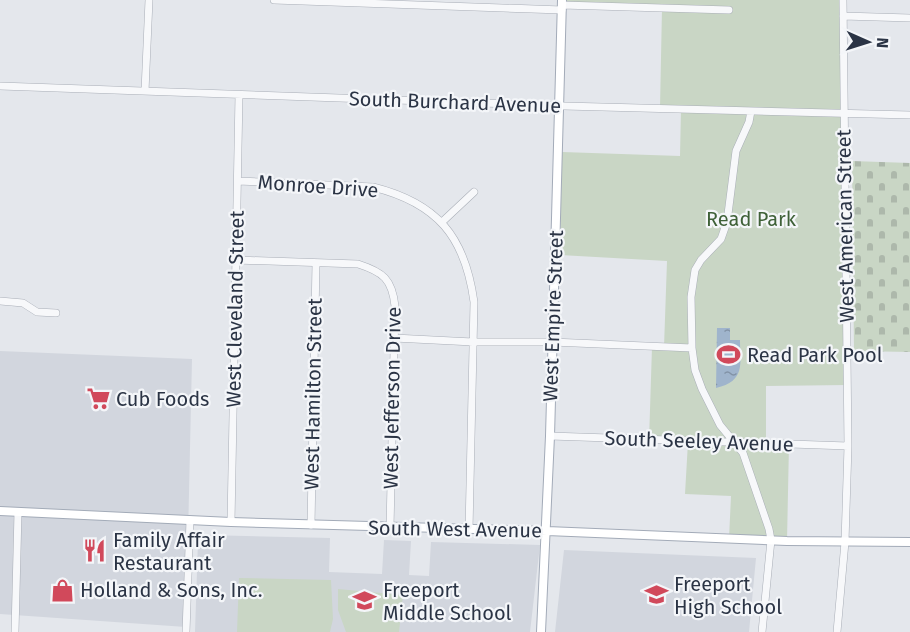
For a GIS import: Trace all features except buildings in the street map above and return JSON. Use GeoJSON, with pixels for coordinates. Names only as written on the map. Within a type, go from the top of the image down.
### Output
{"type":"FeatureCollection","features":[{"type":"Feature","properties":{"kind":"main road","name":"West Empire Street"},"geometry":{"type":"LineString","coordinates":[[541,632],[547,531],[562,5]]}},
{"type":"Feature","properties":{"kind":"main road","name":"South West Avenue"},"geometry":{"type":"LineString","coordinates":[[0,511],[390,528],[910,542]]}},
{"type":"Feature","properties":{"kind":"street"},"geometry":{"type":"LineString","coordinates":[[145,92],[149,0]]}},
{"type":"Feature","properties":{"kind":"street"},"geometry":{"type":"LineString","coordinates":[[274,0],[729,10]]}},
{"type":"Feature","properties":{"kind":"street","name":"West American Street"},"geometry":{"type":"LineString","coordinates":[[837,632],[845,542],[848,446],[843,0]]}},
{"type":"Feature","properties":{"kind":"street"},"geometry":{"type":"LineString","coordinates":[[843,15],[910,18]]}},
{"type":"Feature","properties":{"kind":"street","name":"South Burchard Avenue"},"geometry":{"type":"LineString","coordinates":[[0,86],[560,106],[910,115]]}},
{"type":"Feature","properties":{"kind":"street","name":"West Cleveland Street"},"geometry":{"type":"LineString","coordinates":[[231,522],[239,95]]}},
{"type":"Feature","properties":{"kind":"street"},"geometry":{"type":"LineString","coordinates":[[751,111],[749,122],[736,151],[724,231],[721,239],[700,260],[695,270],[691,297],[692,348],[695,370],[712,411],[720,425],[743,453],[761,501],[771,540],[762,632]]}},
{"type":"Feature","properties":{"kind":"street","name":"Monroe Drive"},"geometry":{"type":"LineString","coordinates":[[238,182],[373,187],[410,198],[442,222],[464,256],[471,278],[474,302],[469,530]]}},
{"type":"Feature","properties":{"kind":"street"},"geometry":{"type":"LineString","coordinates":[[442,222],[474,192]]}},
{"type":"Feature","properties":{"kind":"street","name":"West Jefferson Drive"},"geometry":{"type":"LineString","coordinates":[[237,260],[358,264],[375,270],[386,279],[393,292],[394,338],[390,528]]}},
{"type":"Feature","properties":{"kind":"street","name":"West Hamilton Street"},"geometry":{"type":"LineString","coordinates":[[311,525],[316,263]]}},
{"type":"Feature","properties":{"kind":"street"},"geometry":{"type":"LineString","coordinates":[[0,301],[23,303],[37,312],[56,313]]}},
{"type":"Feature","properties":{"kind":"street"},"geometry":{"type":"LineString","coordinates":[[394,338],[692,348]]}},
{"type":"Feature","properties":{"kind":"street","name":"South Seeley Avenue"},"geometry":{"type":"LineString","coordinates":[[550,436],[848,446]]}},
{"type":"Feature","properties":{"kind":"street"},"geometry":{"type":"LineString","coordinates":[[15,632],[18,512]]}},
{"type":"Feature","properties":{"kind":"street"},"geometry":{"type":"LineString","coordinates":[[186,632],[190,520]]}},
{"type":"Feature","properties":{"kind":"shaded area"},"geometry":{"type":"Polygon","coordinates":[[[0,351],[192,359],[186,627],[0,614],[0,351]]]}},
{"type":"Feature","properties":{"kind":"shaded area","name":"Freeport Middle School"},"geometry":{"type":"Polygon","coordinates":[[[204,535],[330,538],[329,572],[382,574],[384,540],[411,541],[409,575],[429,576],[431,542],[540,545],[530,632],[195,632],[198,541],[204,535]]]}},
{"type":"Feature","properties":{"kind":"shaded area","name":"Freeport High School"},"geometry":{"type":"Polygon","coordinates":[[[564,550],[756,558],[749,632],[555,632],[564,550]]]}},
{"type":"Feature","properties":{"kind":"green space","name":"Read Park"},"geometry":{"type":"Polygon","coordinates":[[[562,0],[842,0],[847,385],[766,386],[766,444],[789,444],[787,541],[729,539],[731,496],[685,494],[688,442],[649,441],[652,347],[664,347],[667,261],[560,255],[562,152],[680,156],[681,109],[660,108],[662,8],[562,5],[562,0]]]}},
{"type":"Feature","properties":{"kind":"green space"},"geometry":{"type":"Polygon","coordinates":[[[852,161],[910,163],[910,352],[854,351],[852,161]]]}},
{"type":"Feature","properties":{"kind":"green space"},"geometry":{"type":"Polygon","coordinates":[[[239,578],[331,580],[333,619],[330,632],[237,632],[239,578]]]}},
{"type":"Feature","properties":{"kind":"green space"},"geometry":{"type":"Polygon","coordinates":[[[338,589],[403,595],[399,632],[346,632],[338,610],[338,589]]]}},
{"type":"Feature","properties":{"kind":"water","name":"Read Park Pool"},"geometry":{"type":"Polygon","coordinates":[[[717,328],[730,328],[730,340],[740,340],[740,364],[737,376],[732,381],[716,388],[717,328]]]}},
{"type":"Feature","properties":{"kind":"place","name":"Read Park Pool"},"geometry":{"type":"Point","coordinates":[729,355]}},
{"type":"Feature","properties":{"kind":"place","name":"Cub Foods"},"geometry":{"type":"Point","coordinates":[98,399]}},
{"type":"Feature","properties":{"kind":"place","name":"Family Affair Restaurant"},"geometry":{"type":"Point","coordinates":[95,551]}},
{"type":"Feature","properties":{"kind":"place","name":"Holland & Sons, Inc."},"geometry":{"type":"Point","coordinates":[62,590]}},
{"type":"Feature","properties":{"kind":"place","name":"Freeport High School"},"geometry":{"type":"Point","coordinates":[656,595]}},
{"type":"Feature","properties":{"kind":"place","name":"Freeport Middle School"},"geometry":{"type":"Point","coordinates":[365,601]}}]}
